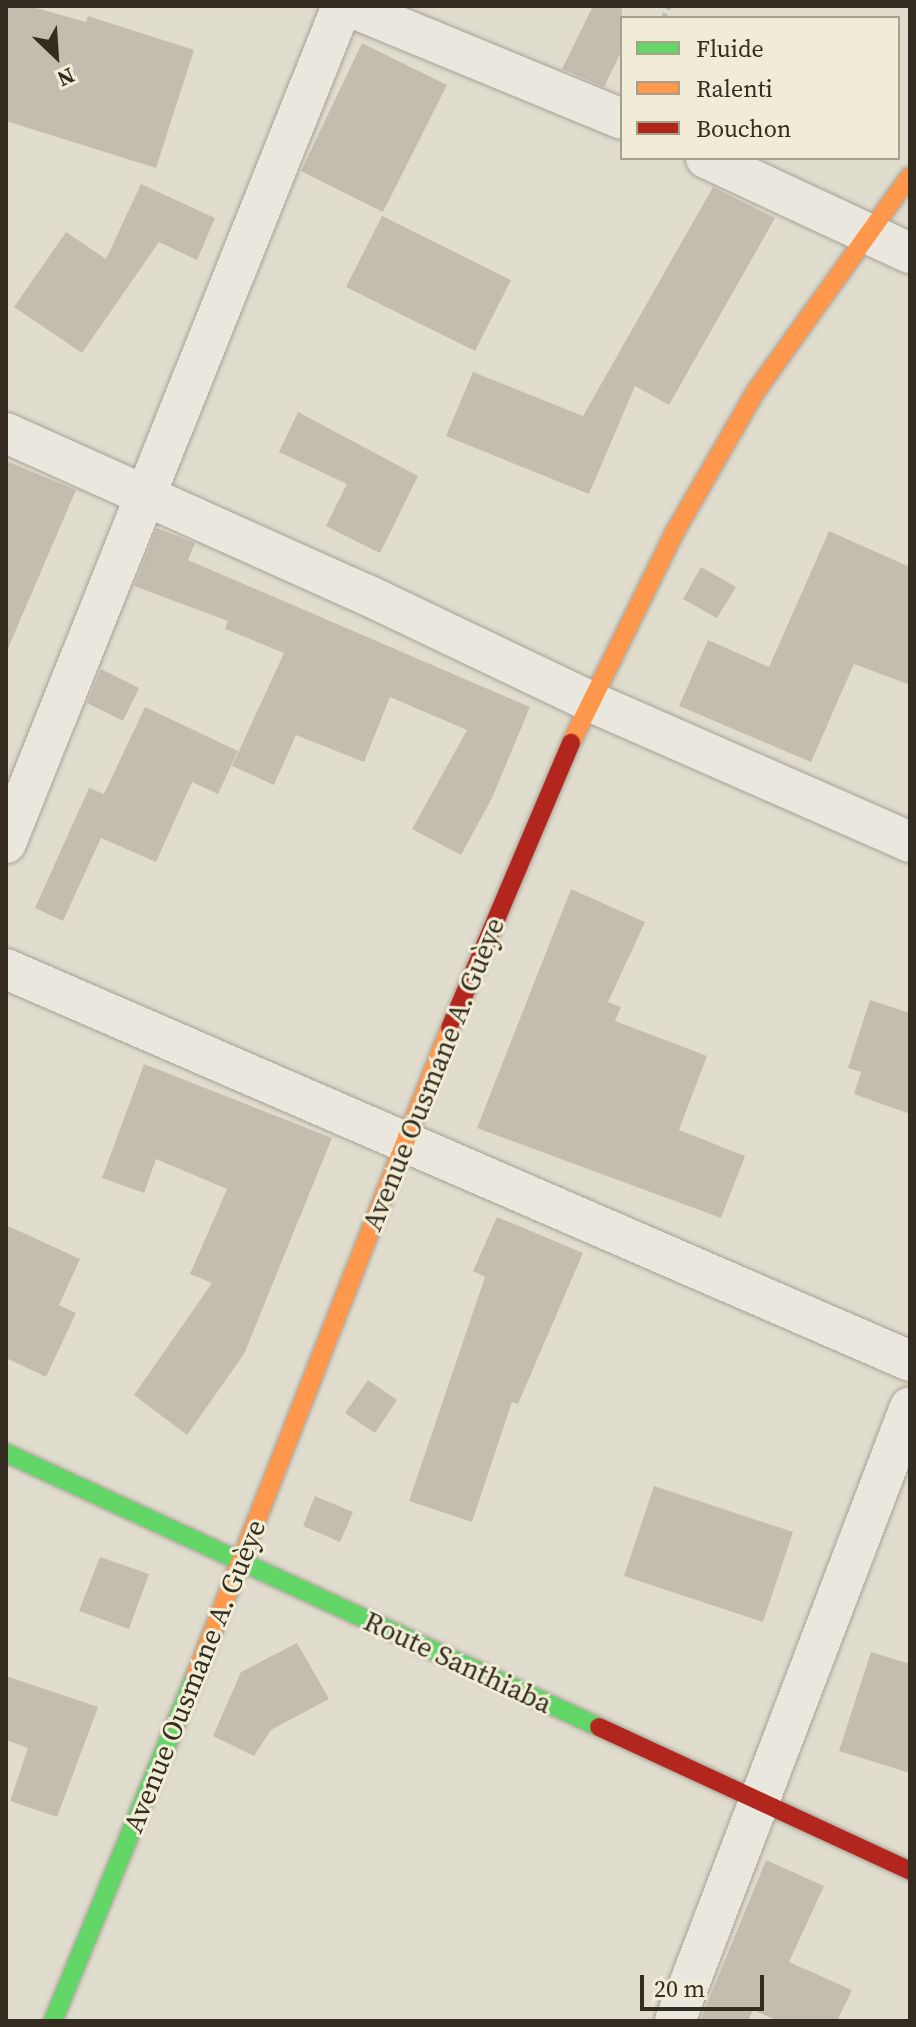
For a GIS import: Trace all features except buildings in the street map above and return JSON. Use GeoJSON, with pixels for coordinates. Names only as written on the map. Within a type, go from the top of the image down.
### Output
{"type":"FeatureCollection","features":[{"type":"Feature","properties":{"kind":"street"},"geometry":{"type":"LineString","coordinates":[[6,843],[143,491],[342,6]]}},
{"type":"Feature","properties":{"kind":"street"},"geometry":{"type":"LineString","coordinates":[[348,6],[477,55],[620,118]]}},
{"type":"Feature","properties":{"kind":"street"},"geometry":{"type":"LineString","coordinates":[[710,160],[910,253]]}},
{"type":"Feature","properties":{"kind":"street","name":"Avenue Ousmane A. Guèye"},"geometry":{"type":"LineString","coordinates":[[53,2021],[243,1560],[401,1144],[589,701],[711,465],[865,232],[910,176]]}},
{"type":"Feature","properties":{"kind":"street"},"geometry":{"type":"LineString","coordinates":[[6,433],[143,491],[589,701],[910,842]]}},
{"type":"Feature","properties":{"kind":"street"},"geometry":{"type":"LineString","coordinates":[[6,969],[401,1144],[910,1361]]}},
{"type":"Feature","properties":{"kind":"street"},"geometry":{"type":"LineString","coordinates":[[675,2021],[910,1407]]}},
{"type":"Feature","properties":{"kind":"street","name":"Route Santhiaba"},"geometry":{"type":"LineString","coordinates":[[6,1453],[243,1560],[759,1805],[910,1871]]}},
{"type":"Feature","properties":{"kind":"traffic: fast"},"geometry":{"type":"LineString","coordinates":[[6,1453],[599,1727]]}},
{"type":"Feature","properties":{"kind":"traffic: fast"},"geometry":{"type":"LineString","coordinates":[[53,2021],[195,1677]]}},
{"type":"Feature","properties":{"kind":"traffic: slow"},"geometry":{"type":"LineString","coordinates":[[571,743],[676,530],[756,391],[910,176]]}},
{"type":"Feature","properties":{"kind":"traffic: slow"},"geometry":{"type":"LineString","coordinates":[[195,1677],[450,1028]]}},
{"type":"Feature","properties":{"kind":"traffic: jam"},"geometry":{"type":"LineString","coordinates":[[450,1028],[571,743]]}},
{"type":"Feature","properties":{"kind":"traffic: jam"},"geometry":{"type":"LineString","coordinates":[[599,1727],[910,1871]]}}]}
